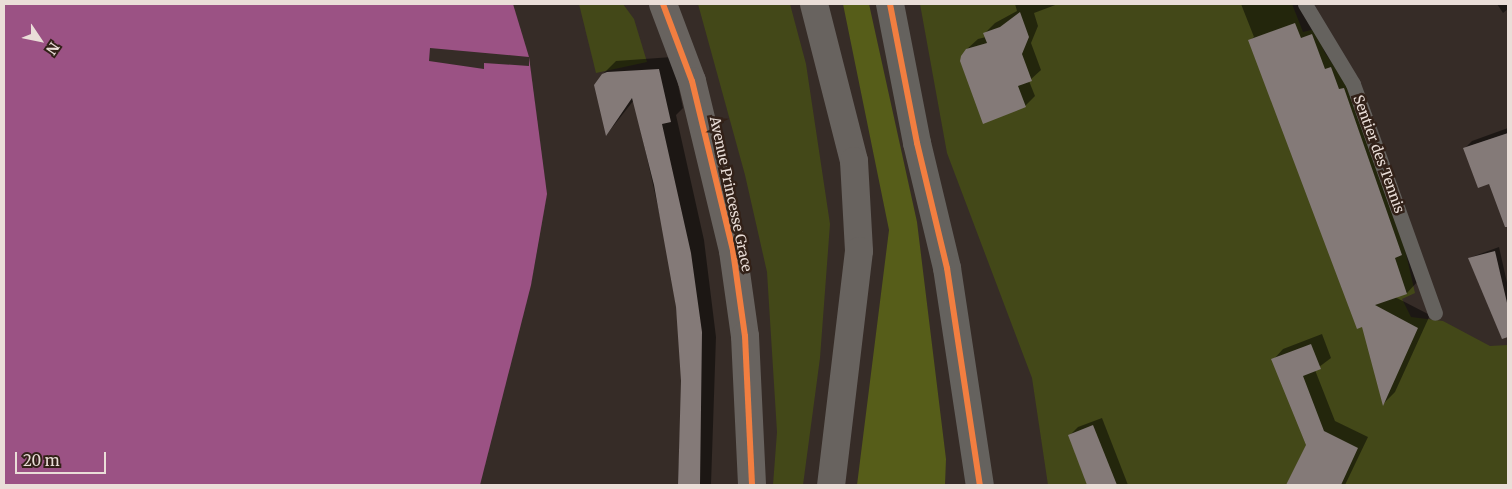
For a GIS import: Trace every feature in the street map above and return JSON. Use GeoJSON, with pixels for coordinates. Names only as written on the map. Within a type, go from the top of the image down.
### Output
{"type":"FeatureCollection","features":[{"type":"Feature","properties":{"kind":"street","name":"Avenue Princesse Grace"},"geometry":{"type":"LineString","coordinates":[[664,4],[692,81],[733,251],[745,336],[752,485]]}},
{"type":"Feature","properties":{"kind":"street"},"geometry":{"type":"LineString","coordinates":[[814,4],[854,161],[859,251],[831,485]]}},
{"type":"Feature","properties":{"kind":"street"},"geometry":{"type":"LineString","coordinates":[[890,4],[917,143],[946,268],[980,485]]}},
{"type":"Feature","properties":{"kind":"lane","name":"Sentier des Tennis"},"geometry":{"type":"LineString","coordinates":[[1304,4],[1353,84],[1435,313]]}},
{"type":"Feature","properties":{"kind":"green space"},"geometry":{"type":"Polygon","coordinates":[[[579,4],[623,4],[634,19],[647,62],[596,73],[579,4]]]}},
{"type":"Feature","properties":{"kind":"green space"},"geometry":{"type":"Polygon","coordinates":[[[698,4],[790,4],[806,64],[830,224],[820,358],[803,485],[773,485],[777,432],[767,272],[745,175],[698,4]]]}},
{"type":"Feature","properties":{"kind":"green space"},"geometry":{"type":"Polygon","coordinates":[[[843,4],[869,4],[917,222],[946,459],[945,485],[857,485],[889,230],[843,4]]]}},
{"type":"Feature","properties":{"kind":"green space"},"geometry":{"type":"Polygon","coordinates":[[[920,4],[1292,4],[1303,32],[1315,29],[1325,53],[1349,87],[1398,219],[1415,293],[1402,299],[1411,317],[1443,321],[1490,346],[1508,345],[1508,485],[1048,485],[1032,378],[947,153],[920,4]]]}},
{"type":"Feature","properties":{"kind":"shaded area"},"geometry":{"type":"Polygon","coordinates":[[[4,4],[513,4],[529,57],[547,194],[531,285],[480,485],[4,485],[4,4]]]}},
{"type":"Feature","properties":{"kind":"pier"},"geometry":{"type":"Polygon","coordinates":[[[430,48],[529,57],[529,66],[484,63],[484,69],[429,61],[430,48]]]}},
{"type":"Feature","properties":{"kind":"building"},"geometry":{"type":"Polygon","coordinates":[[[1020,12],[1029,37],[1022,54],[1032,81],[1018,86],[1026,107],[983,124],[960,61],[961,56],[966,49],[987,43],[983,33],[1000,27],[1020,12]]]}},
{"type":"Feature","properties":{"kind":"building"},"geometry":{"type":"Polygon","coordinates":[[[1295,23],[1301,38],[1312,34],[1325,69],[1331,67],[1339,89],[1344,88],[1402,255],[1395,258],[1407,294],[1375,305],[1418,328],[1383,406],[1362,327],[1357,329],[1248,40],[1295,23]]]}},
{"type":"Feature","properties":{"kind":"building"},"geometry":{"type":"Polygon","coordinates":[[[659,69],[671,122],[662,124],[691,253],[702,332],[700,485],[678,485],[681,381],[676,307],[654,185],[632,98],[606,136],[594,85],[602,74],[607,72],[659,69]]]}},
{"type":"Feature","properties":{"kind":"building"},"geometry":{"type":"Polygon","coordinates":[[[1508,133],[1508,227],[1505,227],[1489,184],[1478,188],[1463,148],[1508,133]]]}},
{"type":"Feature","properties":{"kind":"building"},"geometry":{"type":"Polygon","coordinates":[[[1495,251],[1508,307],[1508,337],[1502,339],[1468,258],[1495,251]]]}},
{"type":"Feature","properties":{"kind":"building"},"geometry":{"type":"Polygon","coordinates":[[[1311,344],[1321,369],[1303,376],[1324,431],[1358,448],[1341,485],[1286,485],[1306,445],[1271,359],[1311,344]]]}},
{"type":"Feature","properties":{"kind":"building"},"geometry":{"type":"Polygon","coordinates":[[[1093,425],[1117,485],[1087,485],[1068,435],[1093,425]]]}},
{"type":"Feature","properties":{"kind":"cycle path"},"geometry":{"type":"LineString","coordinates":[[663,4],[692,81],[733,251],[745,336],[752,485]]}},
{"type":"Feature","properties":{"kind":"cycle path"},"geometry":{"type":"LineString","coordinates":[[890,4],[917,143],[947,268],[980,485]]}}]}
